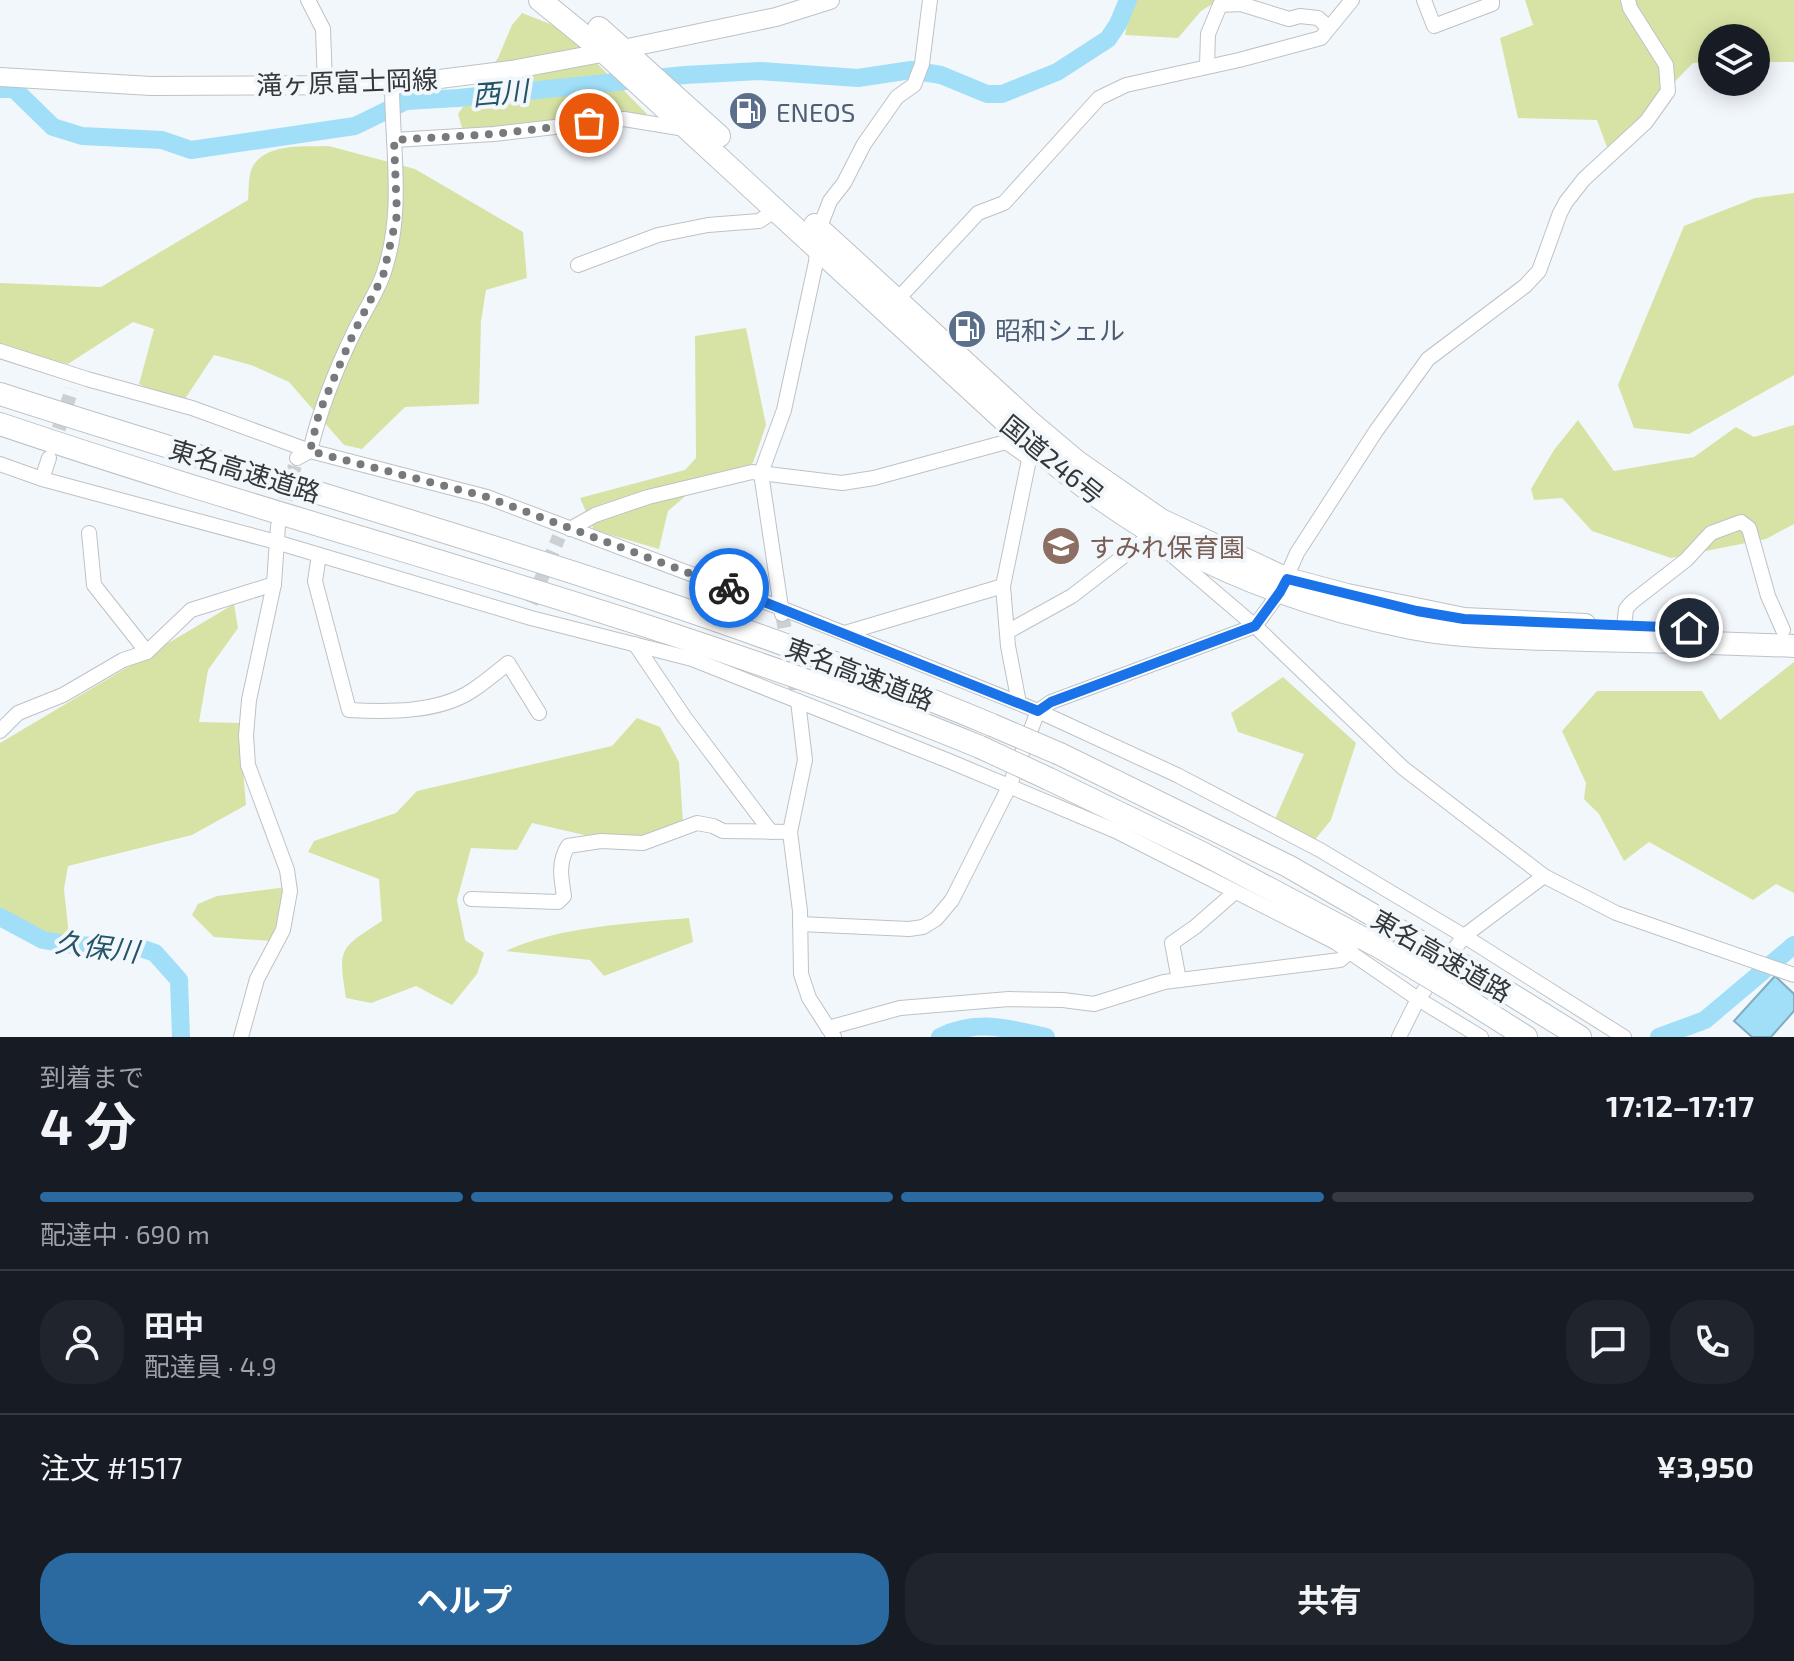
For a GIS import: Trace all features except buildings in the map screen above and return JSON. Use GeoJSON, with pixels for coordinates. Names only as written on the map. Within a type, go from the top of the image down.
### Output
{"type":"FeatureCollection","features":[{"type":"Feature","properties":{"kind":"highway","name":"国道246号"},"geometry":{"type":"LineString","coordinates":[[540,0],[618,54]]}},
{"type":"Feature","properties":{"kind":"highway","name":"国道246号"},"geometry":{"type":"LineString","coordinates":[[563,0],[819,239],[1030,452],[1155,534],[1213,564],[1284,586],[1464,619],[1790,635]]}},
{"type":"Feature","properties":{"kind":"highway","name":"国道246号"},"geometry":{"type":"LineString","coordinates":[[677,108],[689,130],[776,210],[897,300],[1031,423],[1114,488],[1161,520],[1284,586],[1341,612],[1414,628],[1471,635],[1790,635]]}},
{"type":"Feature","properties":{"kind":"highway","name":"東名高速道路"},"geometry":{"type":"LineString","coordinates":[[0,394],[668,602],[889,682],[1060,754],[1273,859],[1478,974],[1580,1037]]}},
{"type":"Feature","properties":{"kind":"highway","name":"東名高速道路"},"geometry":{"type":"LineString","coordinates":[[0,424],[159,476],[658,628],[833,688],[980,747],[1204,854],[1383,949],[1526,1037]]}},
{"type":"Feature","properties":{"kind":"main road","name":"滝ヶ原富士岡線"},"geometry":{"type":"LineString","coordinates":[[0,77],[151,86],[325,84],[392,91],[618,54],[777,9],[830,0]]}},
{"type":"Feature","properties":{"kind":"street"},"geometry":{"type":"LineString","coordinates":[[308,0],[323,29],[325,84]]}},
{"type":"Feature","properties":{"kind":"street"},"geometry":{"type":"LineString","coordinates":[[782,611],[761,473],[784,410],[819,239],[830,201],[897,97],[914,85],[922,64],[930,0]]}},
{"type":"Feature","properties":{"kind":"street"},"geometry":{"type":"LineString","coordinates":[[897,300],[978,213],[1004,203],[1099,98],[1126,85],[1321,38],[1352,0]]}},
{"type":"Feature","properties":{"kind":"street"},"geometry":{"type":"LineString","coordinates":[[1424,0],[1434,26],[1492,4],[1492,0]]}},
{"type":"Feature","properties":{"kind":"street"},"geometry":{"type":"LineString","coordinates":[[800,924],[909,929],[923,927],[936,919],[952,900],[1009,787],[1038,711],[1051,702],[1255,626],[1284,586],[1305,540],[1376,431],[1428,359],[1525,286],[1539,271],[1566,202],[1584,179],[1646,122],[1668,91],[1666,65],[1628,0]]}},
{"type":"Feature","properties":{"kind":"street"},"geometry":{"type":"LineString","coordinates":[[1207,66],[1208,34],[1220,5],[1241,4],[1289,19],[1300,16],[1318,18],[1328,27]]}},
{"type":"Feature","properties":{"kind":"street"},"geometry":{"type":"LineString","coordinates":[[304,455],[354,332],[383,276],[397,215],[392,91]]}},
{"type":"Feature","properties":{"kind":"street"},"geometry":{"type":"LineString","coordinates":[[393,137],[494,134],[624,119],[689,130]]}},
{"type":"Feature","properties":{"kind":"street"},"geometry":{"type":"LineString","coordinates":[[578,265],[658,235],[708,225],[759,221],[776,210]]}},
{"type":"Feature","properties":{"kind":"street"},"geometry":{"type":"LineString","coordinates":[[0,351],[74,382],[192,408],[304,455],[487,497],[564,530],[845,633],[1038,711],[1177,775],[1320,850],[1624,1037]]}},
{"type":"Feature","properties":{"kind":"street"},"geometry":{"type":"LineString","coordinates":[[564,530],[595,515],[648,497],[752,472],[842,483],[874,478],[1006,442],[1030,452],[1003,586],[1019,703]]}},
{"type":"Feature","properties":{"kind":"street"},"geometry":{"type":"LineString","coordinates":[[42,479],[49,458]]}},
{"type":"Feature","properties":{"kind":"street"},"geometry":{"type":"LineString","coordinates":[[0,464],[42,479],[531,611],[692,659],[1116,831],[1351,951],[1418,999],[1481,1037]]}},
{"type":"Feature","properties":{"kind":"street"},"geometry":{"type":"LineString","coordinates":[[1624,626],[1626,609],[1632,602],[1686,560],[1711,533],[1741,522],[1749,528],[1768,596],[1790,635]]}},
{"type":"Feature","properties":{"kind":"street"},"geometry":{"type":"LineString","coordinates":[[241,1037],[257,979],[283,930],[290,891],[287,870],[248,765],[246,735],[249,700],[274,584],[278,526]]}},
{"type":"Feature","properties":{"kind":"street"},"geometry":{"type":"LineString","coordinates":[[89,533],[94,585],[147,652]]}},
{"type":"Feature","properties":{"kind":"street"},"geometry":{"type":"LineString","coordinates":[[1007,632],[1072,596],[1147,538],[1160,545],[1255,626],[1403,768],[1544,876],[1616,913],[1788,973]]}},
{"type":"Feature","properties":{"kind":"street"},"geometry":{"type":"LineString","coordinates":[[319,555],[315,581],[349,710],[382,711],[435,705],[471,692],[508,663],[539,713]]}},
{"type":"Feature","properties":{"kind":"street"},"geometry":{"type":"LineString","coordinates":[[0,731],[18,713],[63,695],[123,660],[147,652],[191,610],[274,584]]}},
{"type":"Feature","properties":{"kind":"street"},"geometry":{"type":"LineString","coordinates":[[845,633],[1003,586]]}},
{"type":"Feature","properties":{"kind":"street"},"geometry":{"type":"LineString","coordinates":[[635,644],[685,718],[771,832]]}},
{"type":"Feature","properties":{"kind":"street"},"geometry":{"type":"LineString","coordinates":[[798,701],[805,760],[790,832],[804,985],[831,1032],[900,1008],[1009,999],[1094,1004],[1164,982],[1340,960],[1351,951]]}},
{"type":"Feature","properties":{"kind":"street"},"geometry":{"type":"LineString","coordinates":[[471,899],[558,902],[564,896],[560,870],[568,846],[601,841],[643,843],[697,823],[723,831],[790,832]]}},
{"type":"Feature","properties":{"kind":"street"},"geometry":{"type":"LineString","coordinates":[[1399,1037],[1418,999],[1464,936],[1544,876]]}},
{"type":"Feature","properties":{"kind":"street"},"geometry":{"type":"LineString","coordinates":[[1179,980],[1172,943],[1235,892]]}},
{"type":"Feature","properties":{"kind":"green space"},"geometry":{"type":"Polygon","coordinates":[[[1132,0],[1219,0],[1201,11],[1178,38],[1125,35],[1132,0]]]}},
{"type":"Feature","properties":{"kind":"green space"},"geometry":{"type":"Polygon","coordinates":[[[1525,0],[1794,0],[1794,62],[1770,62],[1770,24],[1698,24],[1698,63],[1693,63],[1608,150],[1597,120],[1518,118],[1500,38],[1533,25],[1525,0]]]}},
{"type":"Feature","properties":{"kind":"green space"},"geometry":{"type":"Polygon","coordinates":[[[522,13],[563,29],[647,114],[466,141],[458,114],[498,58],[512,25],[522,13]]]}},
{"type":"Feature","properties":{"kind":"green space"},"geometry":{"type":"Polygon","coordinates":[[[329,146],[415,169],[523,232],[527,278],[486,290],[481,321],[479,404],[405,407],[362,449],[344,445],[289,382],[251,365],[214,355],[181,405],[139,384],[154,329],[133,322],[68,364],[0,349],[0,283],[101,287],[248,200],[252,168],[266,154],[286,148],[329,146]]]}},
{"type":"Feature","properties":{"kind":"green space"},"geometry":{"type":"Polygon","coordinates":[[[1794,193],[1794,375],[1689,434],[1634,428],[1618,385],[1684,226],[1755,198],[1794,193]]]}},
{"type":"Feature","properties":{"kind":"green space"},"geometry":{"type":"Polygon","coordinates":[[[746,328],[766,425],[753,463],[689,493],[668,511],[659,549],[594,530],[580,498],[685,470],[696,458],[695,336],[746,328]]]}},
{"type":"Feature","properties":{"kind":"green space"},"geometry":{"type":"Polygon","coordinates":[[[1578,420],[1614,471],[1694,457],[1736,427],[1754,437],[1794,425],[1794,524],[1766,539],[1671,558],[1592,531],[1562,498],[1534,500],[1531,489],[1554,450],[1578,420]]]}},
{"type":"Feature","properties":{"kind":"green space"},"geometry":{"type":"Polygon","coordinates":[[[234,604],[238,628],[208,670],[199,722],[239,723],[246,805],[192,835],[68,866],[64,889],[69,936],[55,942],[0,921],[0,743],[234,604]]]}},
{"type":"Feature","properties":{"kind":"green space"},"geometry":{"type":"Polygon","coordinates":[[[1794,662],[1794,893],[1776,884],[1753,900],[1649,842],[1624,861],[1599,814],[1584,799],[1586,783],[1562,731],[1597,691],[1702,691],[1720,720],[1794,662]]]}},
{"type":"Feature","properties":{"kind":"green space"},"geometry":{"type":"Polygon","coordinates":[[[1283,677],[1356,743],[1331,820],[1313,842],[1275,819],[1304,754],[1238,732],[1231,713],[1283,677]]]}},
{"type":"Feature","properties":{"kind":"green space"},"geometry":{"type":"Polygon","coordinates":[[[637,718],[660,727],[679,762],[683,822],[656,845],[615,842],[532,823],[517,850],[471,848],[457,900],[465,940],[484,953],[477,974],[452,1005],[416,986],[371,1003],[346,998],[342,968],[345,951],[357,938],[382,921],[379,879],[308,852],[314,841],[396,813],[417,791],[612,746],[637,718]]]}},
{"type":"Feature","properties":{"kind":"green space"},"geometry":{"type":"Polygon","coordinates":[[[287,887],[289,910],[272,941],[214,937],[192,915],[198,904],[217,896],[287,887]]]}},
{"type":"Feature","properties":{"kind":"green space"},"geometry":{"type":"Polygon","coordinates":[[[689,918],[693,942],[604,976],[590,960],[506,951],[571,931],[689,918]]]}},
{"type":"Feature","properties":{"kind":"water"},"geometry":{"type":"Polygon","coordinates":[[[1775,976],[1794,994],[1794,1011],[1771,1037],[1752,1037],[1734,1021],[1775,976]]]}},
{"type":"Feature","properties":{"kind":"waterway","name":"西川"},"geometry":{"type":"LineString","coordinates":[[0,89],[14,89],[53,127],[82,136],[162,140],[191,150],[355,126],[406,101],[685,75],[760,71],[858,78],[911,70],[941,75],[987,94],[1002,94],[1057,72],[1108,39],[1128,0]]}},
{"type":"Feature","properties":{"kind":"waterway","name":"久保川"},"geometry":{"type":"LineString","coordinates":[[0,917],[43,940],[72,945],[138,947],[155,953],[179,980],[181,1037]]}},
{"type":"Feature","properties":{"kind":"waterway","name":"久保川"},"geometry":{"type":"LineString","coordinates":[[1659,1037],[1705,1020],[1794,945]]}},
{"type":"Feature","properties":{"kind":"waterway","name":"久保川"},"geometry":{"type":"LineString","coordinates":[[940,1037],[953,1031],[979,1027],[1005,1028],[1046,1037]]}},
{"type":"Feature","properties":{"kind":"tunnel"},"geometry":{"type":"LineString","coordinates":[[52,449],[72,389]]}},
{"type":"Feature","properties":{"kind":"tunnel"},"geometry":{"type":"LineString","coordinates":[[280,520],[297,458]]}},
{"type":"Feature","properties":{"kind":"tunnel"},"geometry":{"type":"LineString","coordinates":[[531,603],[559,537]]}},
{"type":"Feature","properties":{"kind":"tunnel"},"geometry":{"type":"LineString","coordinates":[[782,614],[798,701]]}},
{"type":"Feature","properties":{"kind":"way so far"},"geometry":{"type":"LineString","coordinates":[[589,123],[494,134],[394,140],[397,215],[383,276],[354,332],[319,413],[310,451],[487,497],[729,588]]}},
{"type":"Feature","properties":{"kind":"place","name":"ENEOS"},"geometry":{"type":"Point","coordinates":[748,111]}},
{"type":"Feature","properties":{"kind":"place","name":"昭和シェル"},"geometry":{"type":"Point","coordinates":[967,329]}},
{"type":"Feature","properties":{"kind":"place","name":"すみれ保育園"},"geometry":{"type":"Point","coordinates":[1061,546]}},
{"type":"Feature","properties":{"kind":"route"},"geometry":{"type":"LineString","coordinates":[[729,588],[1038,711],[1051,702],[1255,626],[1287,579],[1417,611],[1464,619],[1689,628]]}}]}
